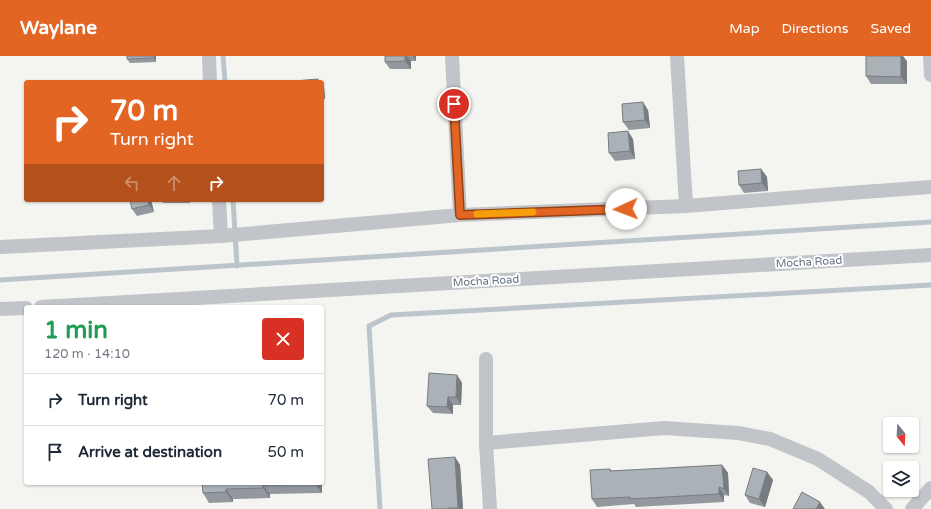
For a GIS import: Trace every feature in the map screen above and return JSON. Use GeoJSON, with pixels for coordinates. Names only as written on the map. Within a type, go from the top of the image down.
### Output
{"type":"FeatureCollection","features":[{"type":"Feature","properties":{"kind":"street"},"geometry":{"type":"LineString","coordinates":[[209,56],[210,80]]}},
{"type":"Feature","properties":{"kind":"street"},"geometry":{"type":"LineString","coordinates":[[452,56],[460,215]]}},
{"type":"Feature","properties":{"kind":"street"},"geometry":{"type":"LineString","coordinates":[[677,56],[686,206]]}},
{"type":"Feature","properties":{"kind":"street"},"geometry":{"type":"LineString","coordinates":[[930,56],[931,75]]}},
{"type":"Feature","properties":{"kind":"street"},"geometry":{"type":"LineString","coordinates":[[0,247],[221,236],[460,215],[686,206],[931,187]]}},
{"type":"Feature","properties":{"kind":"street"},"geometry":{"type":"LineString","coordinates":[[219,202],[221,236]]}},
{"type":"Feature","properties":{"kind":"street","name":"Mocha Road"},"geometry":{"type":"LineString","coordinates":[[75,305],[931,255]]}},
{"type":"Feature","properties":{"kind":"street"},"geometry":{"type":"LineString","coordinates":[[0,309],[24,308]]}},
{"type":"Feature","properties":{"kind":"street"},"geometry":{"type":"LineString","coordinates":[[486,359],[486,443],[490,509]]}},
{"type":"Feature","properties":{"kind":"street"},"geometry":{"type":"LineString","coordinates":[[486,443],[664,428],[738,433],[770,439],[818,459],[869,492],[886,509]]}},
{"type":"Feature","properties":{"kind":"street"},"geometry":{"type":"LineString","coordinates":[[912,509],[931,488]]}},
{"type":"Feature","properties":{"kind":"building"},"geometry":{"type":"Polygon","coordinates":[[[127,56],[154,56],[154,58],[127,59],[127,56]]]}},
{"type":"Feature","properties":{"kind":"building"},"geometry":{"type":"Polygon","coordinates":[[[385,56],[405,56],[405,61],[385,62],[385,56]]]}},
{"type":"Feature","properties":{"kind":"building"},"geometry":{"type":"Polygon","coordinates":[[[866,56],[901,56],[901,77],[866,76],[866,56]]]}},
{"type":"Feature","properties":{"kind":"building"},"geometry":{"type":"Polygon","coordinates":[[[643,102],[645,120],[623,122],[622,104],[643,102]]]}},
{"type":"Feature","properties":{"kind":"building"},"geometry":{"type":"Polygon","coordinates":[[[628,131],[630,151],[609,153],[608,133],[628,131]]]}},
{"type":"Feature","properties":{"kind":"building"},"geometry":{"type":"Polygon","coordinates":[[[761,169],[762,183],[739,185],[738,171],[761,169]]]}},
{"type":"Feature","properties":{"kind":"building"},"geometry":{"type":"Polygon","coordinates":[[[130,202],[148,202],[149,205],[132,209],[130,202]]]}},
{"type":"Feature","properties":{"kind":"building"},"geometry":{"type":"Polygon","coordinates":[[[429,373],[457,375],[456,397],[448,397],[447,407],[427,406],[429,373]]]}},
{"type":"Feature","properties":{"kind":"building"},"geometry":{"type":"Polygon","coordinates":[[[455,457],[458,508],[432,509],[428,459],[455,457]]]}},
{"type":"Feature","properties":{"kind":"building"},"geometry":{"type":"Polygon","coordinates":[[[722,465],[724,489],[719,487],[719,494],[630,499],[630,497],[592,499],[590,470],[610,469],[610,471],[722,465]]]}},
{"type":"Feature","properties":{"kind":"building"},"geometry":{"type":"Polygon","coordinates":[[[753,468],[767,472],[759,499],[745,495],[753,468]]]}},
{"type":"Feature","properties":{"kind":"building"},"geometry":{"type":"Polygon","coordinates":[[[202,485],[263,485],[263,488],[226,489],[226,492],[203,493],[202,485]]]}},
{"type":"Feature","properties":{"kind":"building"},"geometry":{"type":"Polygon","coordinates":[[[802,492],[820,502],[816,509],[793,509],[802,492]]]}},
{"type":"Feature","properties":{"kind":"waterway"},"geometry":{"type":"LineString","coordinates":[[223,56],[225,80]]}},
{"type":"Feature","properties":{"kind":"waterway"},"geometry":{"type":"LineString","coordinates":[[233,202],[237,266]]}},
{"type":"Feature","properties":{"kind":"waterway"},"geometry":{"type":"LineString","coordinates":[[0,280],[931,222]]}},
{"type":"Feature","properties":{"kind":"waterway"},"geometry":{"type":"LineString","coordinates":[[380,509],[369,326],[391,315],[931,285]]}},
{"type":"Feature","properties":{"kind":"slow traffic"},"geometry":{"type":"LineString","coordinates":[[477,214],[533,212]]}},
{"type":"Feature","properties":{"kind":"route"},"geometry":{"type":"LineString","coordinates":[[454,104],[460,215],[626,209]]}}]}
